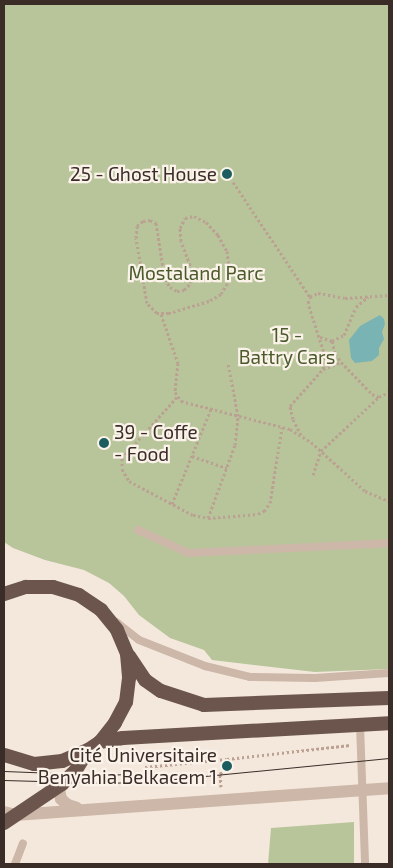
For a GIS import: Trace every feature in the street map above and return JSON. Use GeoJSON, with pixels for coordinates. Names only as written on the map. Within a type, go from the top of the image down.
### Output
{"type":"FeatureCollection","features":[{"type":"Feature","properties":{"kind":"highway"},"geometry":{"type":"LineString","coordinates":[[4,587],[53,587],[79,595],[101,610],[117,630],[127,654],[145,680],[161,691],[204,705],[389,698]]}},
{"type":"Feature","properties":{"kind":"highway"},"geometry":{"type":"LineString","coordinates":[[4,594],[26,587]]}},
{"type":"Feature","properties":{"kind":"highway"},"geometry":{"type":"LineString","coordinates":[[4,755],[34,764],[62,762],[100,742],[115,723],[126,702],[130,678],[127,654]]}},
{"type":"Feature","properties":{"kind":"highway"},"geometry":{"type":"LineString","coordinates":[[100,742],[123,738],[389,724]]}},
{"type":"Feature","properties":{"kind":"highway"},"geometry":{"type":"LineString","coordinates":[[4,823],[10,813],[62,784],[76,770],[88,750]]}},
{"type":"Feature","properties":{"kind":"street"},"geometry":{"type":"LineString","coordinates":[[62,784],[60,794],[64,802],[82,809]]}},
{"type":"Feature","properties":{"kind":"street"},"geometry":{"type":"LineString","coordinates":[[10,813],[389,788]]}},
{"type":"Feature","properties":{"kind":"lane"},"geometry":{"type":"LineString","coordinates":[[138,530],[188,553],[209,554],[389,543]]}},
{"type":"Feature","properties":{"kind":"lane"},"geometry":{"type":"LineString","coordinates":[[101,610],[138,640],[205,666],[250,677],[315,678],[389,673]]}},
{"type":"Feature","properties":{"kind":"lane"},"geometry":{"type":"LineString","coordinates":[[360,725],[365,864]]}},
{"type":"Feature","properties":{"kind":"lane"},"geometry":{"type":"LineString","coordinates":[[15,864],[23,843]]}},
{"type":"Feature","properties":{"kind":"path"},"geometry":{"type":"LineString","coordinates":[[233,182],[310,298]]}},
{"type":"Feature","properties":{"kind":"path"},"geometry":{"type":"LineString","coordinates":[[161,314],[209,301],[221,294],[230,279],[227,252],[218,235],[206,222],[194,216],[185,218],[180,228],[181,241],[192,270],[191,283],[184,290],[170,287],[164,279],[156,224],[150,220],[143,221],[137,226],[136,238],[147,302],[150,308],[161,314],[178,363],[175,387],[177,397],[181,401],[282,427],[302,435],[365,491],[389,501]]}},
{"type":"Feature","properties":{"kind":"path"},"geometry":{"type":"LineString","coordinates":[[323,369],[325,356],[308,303],[310,298],[318,293],[346,298],[389,295]]}},
{"type":"Feature","properties":{"kind":"path"},"geometry":{"type":"LineString","coordinates":[[320,337],[332,341],[344,335],[356,307],[368,297]]}},
{"type":"Feature","properties":{"kind":"path"},"geometry":{"type":"LineString","coordinates":[[332,341],[335,354],[341,362],[372,394],[379,397]]}},
{"type":"Feature","properties":{"kind":"path"},"geometry":{"type":"LineString","coordinates":[[302,435],[293,420],[290,406],[323,369],[341,362]]}},
{"type":"Feature","properties":{"kind":"path"},"geometry":{"type":"LineString","coordinates":[[208,518],[235,445],[238,416],[228,363]]}},
{"type":"Feature","properties":{"kind":"path"},"geometry":{"type":"LineString","coordinates":[[313,475],[321,451],[379,397],[389,392]]}},
{"type":"Feature","properties":{"kind":"path"},"geometry":{"type":"LineString","coordinates":[[177,397],[122,458],[122,469],[129,481],[193,514],[208,518],[258,514],[264,511],[270,503],[282,427]]}},
{"type":"Feature","properties":{"kind":"path"},"geometry":{"type":"LineString","coordinates":[[172,504],[211,409]]}},
{"type":"Feature","properties":{"kind":"path"},"geometry":{"type":"LineString","coordinates":[[192,456],[227,468]]}},
{"type":"Feature","properties":{"kind":"path"},"geometry":{"type":"LineString","coordinates":[[144,767],[361,744]]}},
{"type":"Feature","properties":{"kind":"path"},"geometry":{"type":"LineString","coordinates":[[222,800],[220,774],[227,766],[227,759]]}},
{"type":"Feature","properties":{"kind":"green space","name":"Mostaland Parc"},"geometry":{"type":"Polygon","coordinates":[[[4,4],[389,4],[389,669],[315,672],[212,660],[204,650],[170,638],[139,615],[124,596],[109,583],[84,570],[45,560],[13,548],[4,542],[4,4]]]}},
{"type":"Feature","properties":{"kind":"green space"},"geometry":{"type":"Polygon","coordinates":[[[354,822],[354,864],[268,864],[271,828],[354,822]]]}},
{"type":"Feature","properties":{"kind":"water"},"geometry":{"type":"Polygon","coordinates":[[[380,315],[384,319],[385,324],[382,332],[384,339],[379,348],[379,355],[372,361],[355,363],[351,358],[349,340],[360,326],[380,315]]]}},
{"type":"Feature","properties":{"kind":"tram line"},"geometry":{"type":"LineString","coordinates":[[4,780],[109,783],[154,781],[389,758]]}},
{"type":"Feature","properties":{"kind":"tram line"},"geometry":{"type":"LineString","coordinates":[[4,771],[107,775],[163,772]]}},
{"type":"Feature","properties":{"kind":"place","name":"25 - Ghost House"},"geometry":{"type":"Point","coordinates":[227,174]}},
{"type":"Feature","properties":{"kind":"place","name":"39 - Coffe - Food"},"geometry":{"type":"Point","coordinates":[104,443]}},
{"type":"Feature","properties":{"kind":"place","name":"Cité Universitaire Benyahia Belkacem 1"},"geometry":{"type":"Point","coordinates":[227,766]}},
{"type":"Feature","properties":{"kind":"park label","name":"15 - Battry Cars"},"geometry":{"type":"Point","coordinates":[287,346]}}]}
